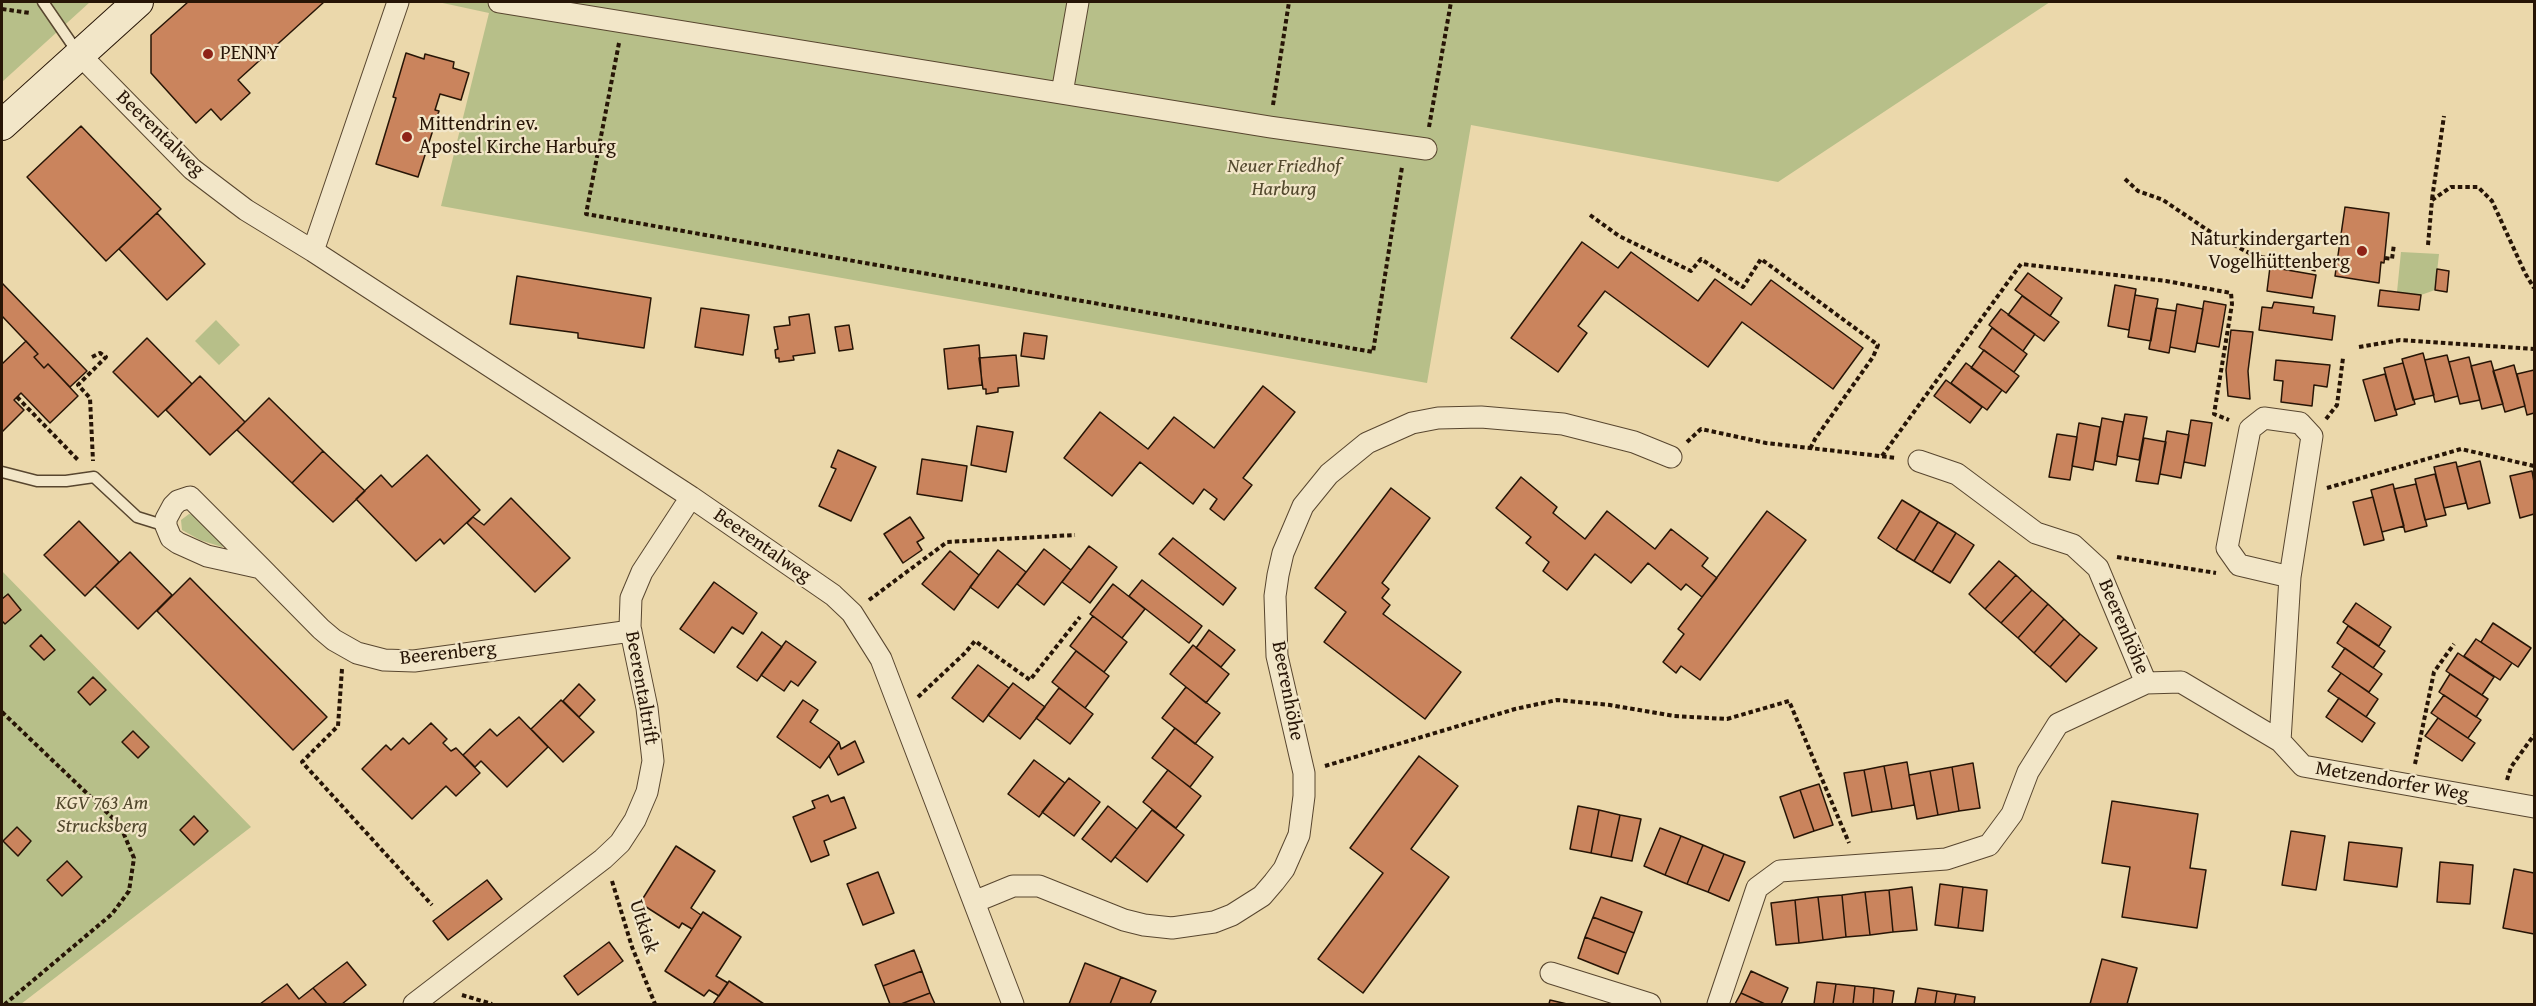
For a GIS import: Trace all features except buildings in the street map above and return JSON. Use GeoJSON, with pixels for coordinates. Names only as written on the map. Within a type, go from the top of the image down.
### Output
{"type":"FeatureCollection","features":[{"type":"Feature","properties":{"kind":"street"},"geometry":{"type":"LineString","coordinates":[[2,125],[138,2]]}},
{"type":"Feature","properties":{"kind":"street"},"geometry":{"type":"LineString","coordinates":[[313,251],[398,2]]}},
{"type":"Feature","properties":{"kind":"street"},"geometry":{"type":"LineString","coordinates":[[499,2],[1270,127],[1426,149]]}},
{"type":"Feature","properties":{"kind":"street"},"geometry":{"type":"LineString","coordinates":[[1062,93],[1078,2]]}},
{"type":"Feature","properties":{"kind":"street","name":"Beerentalweg"},"geometry":{"type":"LineString","coordinates":[[79,54],[192,169],[246,210],[313,251],[691,497],[833,595],[852,613],[881,660],[1013,1005]]}},
{"type":"Feature","properties":{"kind":"street","name":"Beerenhöhe"},"geometry":{"type":"LineString","coordinates":[[974,902],[1000,890],[1025,885],[1049,889],[1124,920],[1172,928],[1214,922],[1232,915],[1262,896],[1274,882],[1289,860],[1299,835],[1304,773],[1276,656],[1275,596],[1278,575],[1286,545],[1303,506],[1329,474],[1349,456],[1383,435],[1412,423],[1469,417],[1563,424],[1634,442],[1671,457]]}},
{"type":"Feature","properties":{"kind":"street"},"geometry":{"type":"LineString","coordinates":[[2280,741],[2290,577],[2312,436],[2300,423],[2264,418],[2250,429],[2227,548],[2239,565],[2290,577]]}},
{"type":"Feature","properties":{"kind":"street","name":"Beerenhöhe"},"geometry":{"type":"LineString","coordinates":[[1918,461],[1957,474],[2036,533],[2073,545],[2098,568],[2146,683]]}},
{"type":"Feature","properties":{"kind":"street","name":"Beerenberg"},"geometry":{"type":"LineString","coordinates":[[166,526],[166,519],[173,506],[178,501],[190,497],[321,629],[357,654],[384,660],[414,661],[631,631]]}},
{"type":"Feature","properties":{"kind":"street","name":"Beerentaltrift"},"geometry":{"type":"LineString","coordinates":[[414,1005],[603,859],[620,843],[635,820],[647,792],[653,761],[647,708],[629,611],[635,586],[691,497]]}},
{"type":"Feature","properties":{"kind":"street"},"geometry":{"type":"LineString","coordinates":[[166,526],[171,538],[189,549],[207,556],[261,568]]}},
{"type":"Feature","properties":{"kind":"street","name":"Metzendorfer Weg"},"geometry":{"type":"LineString","coordinates":[[2146,683],[2181,682],[2280,741],[2303,765],[2535,807]]}},
{"type":"Feature","properties":{"kind":"street"},"geometry":{"type":"LineString","coordinates":[[1718,1005],[1757,888],[1780,872],[1946,859],[1989,845],[2012,814],[2028,772],[2058,724],[2146,683]]}},
{"type":"Feature","properties":{"kind":"street"},"geometry":{"type":"LineString","coordinates":[[1551,973],[1650,1005]]}},
{"type":"Feature","properties":{"kind":"lane"},"geometry":{"type":"LineString","coordinates":[[43,2],[79,54]]}},
{"type":"Feature","properties":{"kind":"lane"},"geometry":{"type":"LineString","coordinates":[[2,472],[37,481],[94,477],[137,517],[166,526]]}},
{"type":"Feature","properties":{"kind":"path"},"geometry":{"type":"LineString","coordinates":[[1270,127],[1289,2]]}},
{"type":"Feature","properties":{"kind":"path"},"geometry":{"type":"LineString","coordinates":[[1426,149],[1450,2]]}},
{"type":"Feature","properties":{"kind":"path"},"geometry":{"type":"LineString","coordinates":[[623,23],[586,214],[1373,352],[1403,159],[1402,146]]}},
{"type":"Feature","properties":{"kind":"path"},"geometry":{"type":"LineString","coordinates":[[2428,245],[2444,116]]}},
{"type":"Feature","properties":{"kind":"path"},"geometry":{"type":"LineString","coordinates":[[2125,179],[2138,191],[2163,200],[2215,235],[2253,255],[2317,270]]}},
{"type":"Feature","properties":{"kind":"path"},"geometry":{"type":"LineString","coordinates":[[2432,200],[2451,188],[2478,187],[2492,201],[2525,273],[2535,288]]}},
{"type":"Feature","properties":{"kind":"path"},"geometry":{"type":"LineString","coordinates":[[1590,215],[1619,236],[1691,271],[1701,259],[1743,287],[1761,259],[1878,345],[1873,357],[1810,449]]}},
{"type":"Feature","properties":{"kind":"path"},"geometry":{"type":"LineString","coordinates":[[2385,258],[2392,259],[2394,244]]}},
{"type":"Feature","properties":{"kind":"path"},"geometry":{"type":"LineString","coordinates":[[1882,456],[2021,264],[2166,281],[2231,293],[2232,304],[2214,414],[2250,429]]}},
{"type":"Feature","properties":{"kind":"path"},"geometry":{"type":"LineString","coordinates":[[2360,347],[2400,340],[2535,349]]}},
{"type":"Feature","properties":{"kind":"path"},"geometry":{"type":"LineString","coordinates":[[92,357],[100,353],[106,357],[78,385],[90,398],[94,477]]}},
{"type":"Feature","properties":{"kind":"path"},"geometry":{"type":"LineString","coordinates":[[2312,436],[2337,405],[2343,358]]}},
{"type":"Feature","properties":{"kind":"path"},"geometry":{"type":"LineString","coordinates":[[17,397],[94,477]]}},
{"type":"Feature","properties":{"kind":"path"},"geometry":{"type":"LineString","coordinates":[[1671,457],[1701,429],[1766,443],[1918,461]]}},
{"type":"Feature","properties":{"kind":"path"},"geometry":{"type":"LineString","coordinates":[[2303,494],[2461,449],[2535,466]]}},
{"type":"Feature","properties":{"kind":"path"},"geometry":{"type":"LineString","coordinates":[[852,613],[947,542],[1075,535]]}},
{"type":"Feature","properties":{"kind":"path"},"geometry":{"type":"LineString","coordinates":[[2098,568],[2107,556],[2221,574],[2239,565]]}},
{"type":"Feature","properties":{"kind":"path"},"geometry":{"type":"LineString","coordinates":[[917,698],[965,653],[975,640],[1030,680],[1080,617]]}},
{"type":"Feature","properties":{"kind":"path"},"geometry":{"type":"LineString","coordinates":[[2411,785],[2434,672],[2454,644]]}},
{"type":"Feature","properties":{"kind":"path"},"geometry":{"type":"LineString","coordinates":[[345,647],[339,684],[338,726],[302,762],[432,905]]}},
{"type":"Feature","properties":{"kind":"path"},"geometry":{"type":"LineString","coordinates":[[1304,773],[1515,709],[1557,700],[1610,705],[1674,716],[1727,719],[1789,701],[1858,866]]}},
{"type":"Feature","properties":{"kind":"path"},"geometry":{"type":"LineString","coordinates":[[2,712],[120,825],[134,858],[129,891],[112,914],[5,1005]]}},
{"type":"Feature","properties":{"kind":"path"},"geometry":{"type":"LineString","coordinates":[[2501,801],[2511,767],[2535,735]]}},
{"type":"Feature","properties":{"kind":"path","name":"Utkiek"},"geometry":{"type":"LineString","coordinates":[[603,859],[632,946],[656,1005]]}},
{"type":"Feature","properties":{"kind":"path"},"geometry":{"type":"LineString","coordinates":[[474,999],[492,1005]]}},
{"type":"Feature","properties":{"kind":"green space"},"geometry":{"type":"Polygon","coordinates":[[[2,2],[90,2],[2,82],[2,2]]]}},
{"type":"Feature","properties":{"kind":"green space","name":"Neuer Friedhof Harburg"},"geometry":{"type":"Polygon","coordinates":[[[438,2],[2050,2],[1778,182],[1471,125],[1427,383],[441,206],[489,13],[438,2]]]}},
{"type":"Feature","properties":{"kind":"green space"},"geometry":{"type":"Polygon","coordinates":[[[2401,252],[2439,254],[2435,290],[2421,295],[2397,292],[2401,252]]]}},
{"type":"Feature","properties":{"kind":"green space"},"geometry":{"type":"Polygon","coordinates":[[[216,320],[240,345],[219,365],[195,341],[216,320]]]}},
{"type":"Feature","properties":{"kind":"green space"},"geometry":{"type":"Polygon","coordinates":[[[189,514],[196,515],[226,544],[222,547],[200,540],[182,530],[181,520],[189,514]]]}},
{"type":"Feature","properties":{"kind":"green space","name":"KGV 763 Am Strucksberg"},"geometry":{"type":"Polygon","coordinates":[[[2,571],[251,827],[21,1004],[2,1004],[2,571]]]}},
{"type":"Feature","properties":{"kind":"place","name":"PENNY"},"geometry":{"type":"Point","coordinates":[208,54]}},
{"type":"Feature","properties":{"kind":"place","name":"Mittendrin ev. Apostel Kirche Harburg"},"geometry":{"type":"Point","coordinates":[407,137]}},
{"type":"Feature","properties":{"kind":"place","name":"Naturkindergarten Vogelhüttenberg"},"geometry":{"type":"Point","coordinates":[2362,251]}}]}
